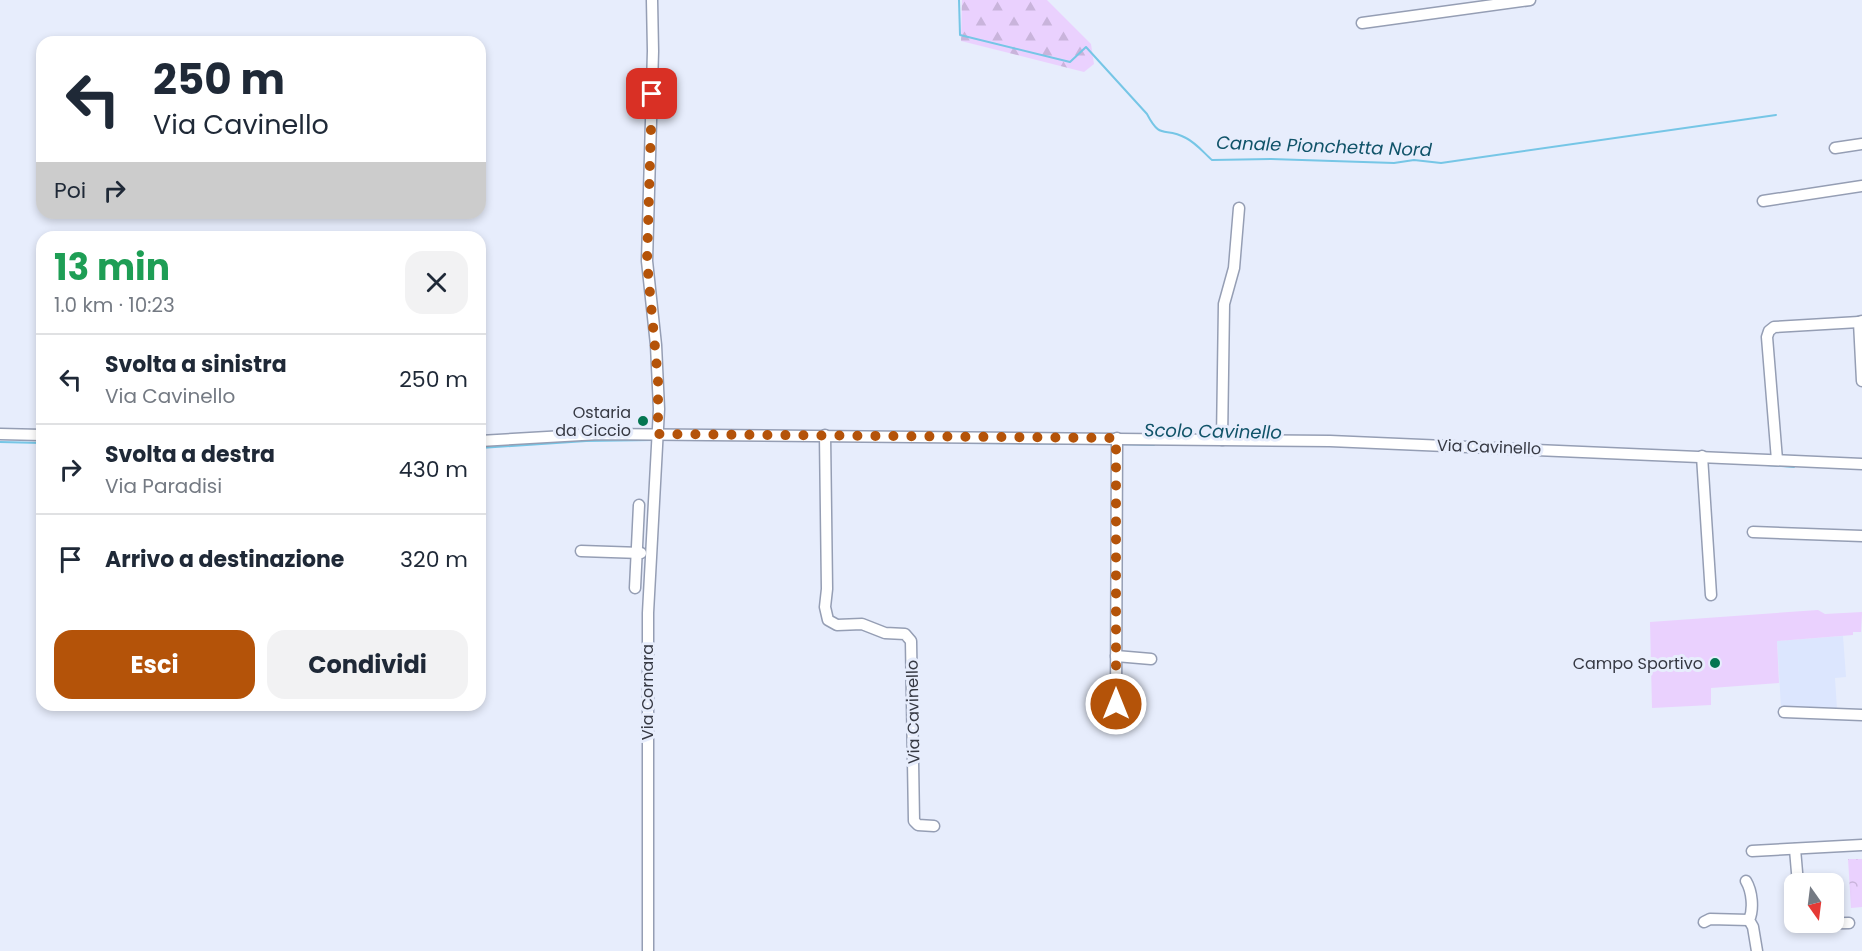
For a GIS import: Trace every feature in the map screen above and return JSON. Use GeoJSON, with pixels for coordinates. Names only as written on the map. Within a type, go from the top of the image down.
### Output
{"type":"FeatureCollection","features":[{"type":"Feature","properties":{"kind":"street","name":"Via Cornara"},"geometry":{"type":"LineString","coordinates":[[648,951],[647,652],[658,434],[658,380],[647,261],[654,41],[652,0]]}},
{"type":"Feature","properties":{"kind":"street"},"geometry":{"type":"LineString","coordinates":[[1362,23],[1530,0]]}},
{"type":"Feature","properties":{"kind":"street"},"geometry":{"type":"LineString","coordinates":[[1836,148],[1862,144]]}},
{"type":"Feature","properties":{"kind":"street"},"geometry":{"type":"LineString","coordinates":[[1763,201],[1862,186]]}},
{"type":"Feature","properties":{"kind":"street"},"geometry":{"type":"LineString","coordinates":[[1222,440],[1224,304],[1234,268],[1239,208]]}},
{"type":"Feature","properties":{"kind":"street"},"geometry":{"type":"LineString","coordinates":[[1777,460],[1767,338],[1769,331],[1774,327],[1860,321],[1862,381]]}},
{"type":"Feature","properties":{"kind":"street"},"geometry":{"type":"LineString","coordinates":[[0,434],[36,435]]}},
{"type":"Feature","properties":{"kind":"street","name":"Via Cavinello"},"geometry":{"type":"LineString","coordinates":[[486,441],[565,435],[658,434],[1116,443],[1222,440],[1405,443],[1862,464]]}},
{"type":"Feature","properties":{"kind":"street","name":"Via Cavinello"},"geometry":{"type":"LineString","coordinates":[[825,439],[827,589],[825,607],[828,620],[837,625],[862,624],[885,633],[905,634],[911,641],[914,821],[918,825],[934,825]]}},
{"type":"Feature","properties":{"kind":"street"},"geometry":{"type":"LineString","coordinates":[[1116,443],[1116,704]]}},
{"type":"Feature","properties":{"kind":"street"},"geometry":{"type":"LineString","coordinates":[[1702,456],[1711,595]]}},
{"type":"Feature","properties":{"kind":"street"},"geometry":{"type":"LineString","coordinates":[[635,588],[639,505]]}},
{"type":"Feature","properties":{"kind":"street"},"geometry":{"type":"LineString","coordinates":[[1753,532],[1862,536]]}},
{"type":"Feature","properties":{"kind":"street"},"geometry":{"type":"LineString","coordinates":[[581,551],[651,553]]}},
{"type":"Feature","properties":{"kind":"street"},"geometry":{"type":"LineString","coordinates":[[1116,656],[1151,659]]}},
{"type":"Feature","properties":{"kind":"street"},"geometry":{"type":"LineString","coordinates":[[1784,712],[1862,715]]}},
{"type":"Feature","properties":{"kind":"street"},"geometry":{"type":"LineString","coordinates":[[1752,851],[1862,845]]}},
{"type":"Feature","properties":{"kind":"street"},"geometry":{"type":"LineString","coordinates":[[1795,849],[1797,873]]}},
{"type":"Feature","properties":{"kind":"street"},"geometry":{"type":"LineString","coordinates":[[1746,881],[1752,913],[1749,920]]}},
{"type":"Feature","properties":{"kind":"street"},"geometry":{"type":"LineString","coordinates":[[1704,922],[1710,919],[1749,920]]}},
{"type":"Feature","properties":{"kind":"street"},"geometry":{"type":"LineString","coordinates":[[1749,920],[1754,927],[1757,951]]}},
{"type":"Feature","properties":{"kind":"street"},"geometry":{"type":"LineString","coordinates":[[1844,923],[1848,923]]}},
{"type":"Feature","properties":{"kind":"shaded area"},"geometry":{"type":"Polygon","coordinates":[[[1843,636],[1846,677],[1835,678],[1837,709],[1781,707],[1777,641],[1843,636]]]}},
{"type":"Feature","properties":{"kind":"green space"},"geometry":{"type":"Polygon","coordinates":[[[962,0],[1047,0],[1091,44],[1094,64],[1084,72],[961,41],[962,0]]]}},
{"type":"Feature","properties":{"kind":"green space","name":"Campo Sportivo"},"geometry":{"type":"Polygon","coordinates":[[[1818,610],[1825,614],[1862,612],[1861,632],[1853,632],[1853,635],[1777,641],[1779,683],[1711,688],[1711,705],[1652,708],[1650,622],[1818,610]]]}},
{"type":"Feature","properties":{"kind":"green space"},"geometry":{"type":"Polygon","coordinates":[[[1848,859],[1862,859],[1862,907],[1851,908],[1848,859]]]}},
{"type":"Feature","properties":{"kind":"waterway","name":"Canale Pionchetta Nord"},"geometry":{"type":"LineString","coordinates":[[959,0],[960,35],[1070,62],[1086,47],[1156,127],[1190,140],[1212,160],[1271,159],[1394,163],[1414,160],[1441,163],[1776,115]]}},
{"type":"Feature","properties":{"kind":"waterway","name":"Scolo Cavinello"},"geometry":{"type":"LineString","coordinates":[[486,448],[586,441],[653,440]]}},
{"type":"Feature","properties":{"kind":"waterway","name":"Scolo Cavinello"},"geometry":{"type":"LineString","coordinates":[[0,442],[36,443]]}},
{"type":"Feature","properties":{"kind":"waterway","name":"Scolo Cavinello"},"geometry":{"type":"LineString","coordinates":[[961,443],[1115,444]]}},
{"type":"Feature","properties":{"kind":"waterway","name":"Scolo Cavinello"},"geometry":{"type":"LineString","coordinates":[[1120,444],[1154,445]]}},
{"type":"Feature","properties":{"kind":"waterway","name":"Scolo Cavinello"},"geometry":{"type":"LineString","coordinates":[[1767,465],[1794,467]]}},
{"type":"Feature","properties":{"kind":"place","name":"Ostaria da Ciccio"},"geometry":{"type":"Point","coordinates":[643,421]}},
{"type":"Feature","properties":{"kind":"place","name":"Campo Sportivo"},"geometry":{"type":"Point","coordinates":[1715,663]}},
{"type":"Feature","properties":{"kind":"route"},"geometry":{"type":"LineString","coordinates":[[652,94],[647,261],[656,345],[658,434],[1116,438],[1116,704]]}}]}
